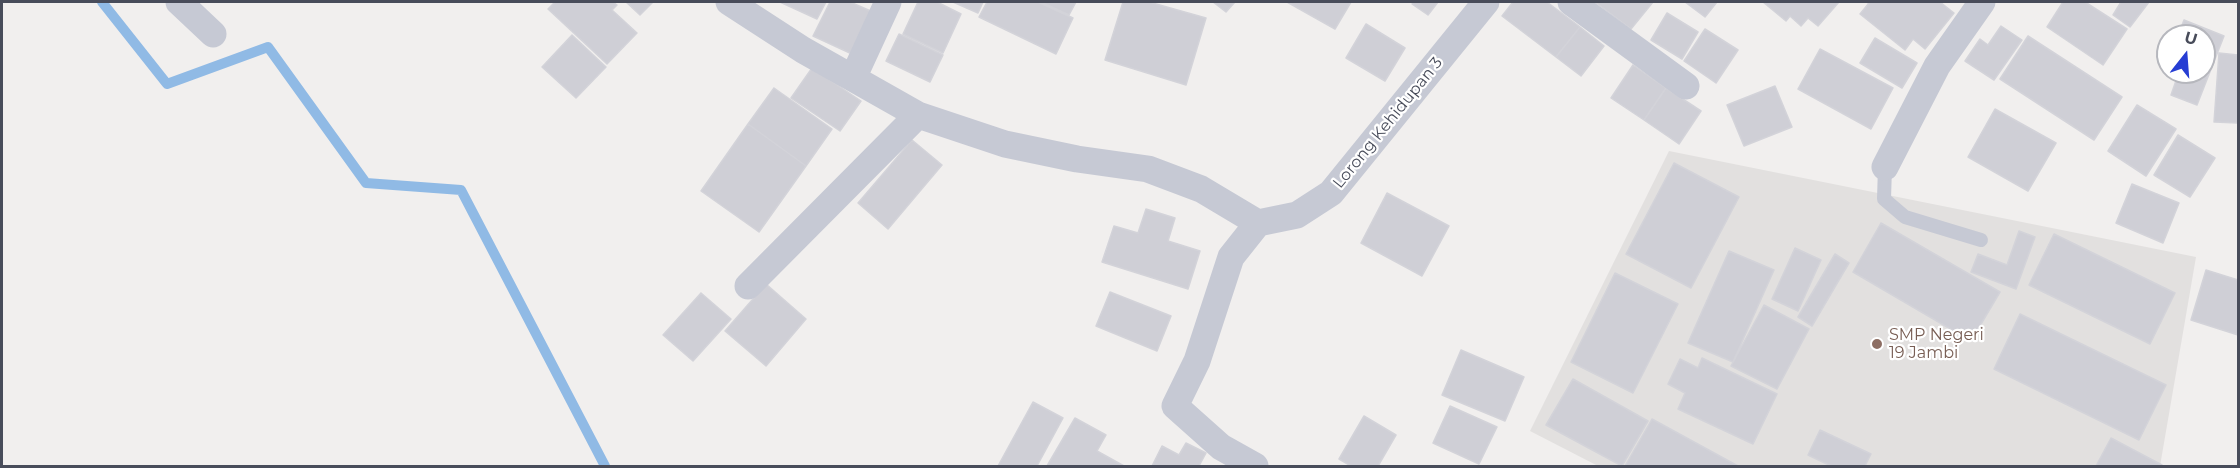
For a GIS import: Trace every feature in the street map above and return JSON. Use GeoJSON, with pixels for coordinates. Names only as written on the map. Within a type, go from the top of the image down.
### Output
{"type":"FeatureCollection","features":[{"type":"Feature","properties":{"kind":"street"},"geometry":{"type":"LineString","coordinates":[[179,2],[213,34]]}},
{"type":"Feature","properties":{"kind":"street"},"geometry":{"type":"LineString","coordinates":[[729,2],[761,11],[803,50],[918,115],[1005,144],[1077,159],[1148,169],[1201,189],[1258,223],[1231,257],[1197,361],[1175,406],[1221,447],[1255,466]]}},
{"type":"Feature","properties":{"kind":"street"},"geometry":{"type":"LineString","coordinates":[[853,78],[888,2]]}},
{"type":"Feature","properties":{"kind":"street","name":"Lorong Kehidupan 3"},"geometry":{"type":"LineString","coordinates":[[1258,223],[1297,215],[1331,193],[1486,2]]}},
{"type":"Feature","properties":{"kind":"street"},"geometry":{"type":"LineString","coordinates":[[1571,2],[1686,86]]}},
{"type":"Feature","properties":{"kind":"street"},"geometry":{"type":"LineString","coordinates":[[1884,167],[1937,66],[1982,2]]}},
{"type":"Feature","properties":{"kind":"street"},"geometry":{"type":"LineString","coordinates":[[748,286],[918,115]]}},
{"type":"Feature","properties":{"kind":"lane"},"geometry":{"type":"LineString","coordinates":[[1884,167],[1884,199],[1905,216],[1982,240]]}},
{"type":"Feature","properties":{"kind":"shaded area","name":"SMP Negeri 19 Jambi"},"geometry":{"type":"Polygon","coordinates":[[[1669,151],[2196,257],[2160,466],[1598,466],[1530,431],[1669,151]]]}},
{"type":"Feature","properties":{"kind":"building"},"geometry":{"type":"Polygon","coordinates":[[[555,2],[613,2],[617,5],[612,10],[637,33],[607,64],[548,9],[555,2]]]}},
{"type":"Feature","properties":{"kind":"building"},"geometry":{"type":"Polygon","coordinates":[[[626,2],[653,2],[640,15],[626,2]]]}},
{"type":"Feature","properties":{"kind":"building"},"geometry":{"type":"Polygon","coordinates":[[[780,2],[826,2],[817,19],[780,2]]]}},
{"type":"Feature","properties":{"kind":"building"},"geometry":{"type":"Polygon","coordinates":[[[830,2],[850,2],[873,12],[852,54],[813,36],[830,2]]]}},
{"type":"Feature","properties":{"kind":"building"},"geometry":{"type":"Polygon","coordinates":[[[918,2],[937,2],[961,14],[943,53],[903,34],[918,2]]]}},
{"type":"Feature","properties":{"kind":"building"},"geometry":{"type":"Polygon","coordinates":[[[953,2],[983,2],[978,13],[953,2]]]}},
{"type":"Feature","properties":{"kind":"building"},"geometry":{"type":"Polygon","coordinates":[[[987,2],[1038,2],[1073,18],[1056,54],[979,17],[987,2]]]}},
{"type":"Feature","properties":{"kind":"building"},"geometry":{"type":"Polygon","coordinates":[[[1041,2],[1076,2],[1069,15],[1041,2]]]}},
{"type":"Feature","properties":{"kind":"building"},"geometry":{"type":"Polygon","coordinates":[[[1123,2],[1149,2],[1206,18],[1186,85],[1105,60],[1123,2]]]}},
{"type":"Feature","properties":{"kind":"building"},"geometry":{"type":"Polygon","coordinates":[[[1213,2],[1235,2],[1226,12],[1213,2]]]}},
{"type":"Feature","properties":{"kind":"building"},"geometry":{"type":"Polygon","coordinates":[[[1287,2],[1351,2],[1335,29],[1287,2]]]}},
{"type":"Feature","properties":{"kind":"building"},"geometry":{"type":"Polygon","coordinates":[[[1414,2],[1438,2],[1428,15],[1412,4],[1414,2]]]}},
{"type":"Feature","properties":{"kind":"building"},"geometry":{"type":"Polygon","coordinates":[[[1513,2],[1547,2],[1580,27],[1556,57],[1502,16],[1513,2]]]}},
{"type":"Feature","properties":{"kind":"building"},"geometry":{"type":"Polygon","coordinates":[[[1595,2],[1653,2],[1631,29],[1595,2]]]}},
{"type":"Feature","properties":{"kind":"building"},"geometry":{"type":"Polygon","coordinates":[[[1685,2],[1717,2],[1705,17],[1685,2]]]}},
{"type":"Feature","properties":{"kind":"building"},"geometry":{"type":"Polygon","coordinates":[[[1763,2],[1839,2],[1818,26],[1808,18],[1801,26],[1790,16],[1786,21],[1763,2]]]}},
{"type":"Feature","properties":{"kind":"building"},"geometry":{"type":"Polygon","coordinates":[[[1866,2],[1940,2],[1954,13],[1925,49],[1913,39],[1905,50],[1860,14],[1869,3],[1866,2]]]}},
{"type":"Feature","properties":{"kind":"building"},"geometry":{"type":"Polygon","coordinates":[[[2063,2],[2085,2],[2127,29],[2103,65],[2047,27],[2063,2]]]}},
{"type":"Feature","properties":{"kind":"building"},"geometry":{"type":"Polygon","coordinates":[[[2121,2],[2149,2],[2130,27],[2113,15],[2121,2]]]}},
{"type":"Feature","properties":{"kind":"building"},"geometry":{"type":"Polygon","coordinates":[[[1667,13],[1698,32],[1682,59],[1651,40],[1667,13]]]}},
{"type":"Feature","properties":{"kind":"building"},"geometry":{"type":"Polygon","coordinates":[[[2184,20],[2194,24],[2182,24],[2184,20]]]}},
{"type":"Feature","properties":{"kind":"building"},"geometry":{"type":"Polygon","coordinates":[[[1366,24],[1405,48],[1385,81],[1346,58],[1366,24]]]}},
{"type":"Feature","properties":{"kind":"building"},"geometry":{"type":"Polygon","coordinates":[[[2001,26],[2022,40],[1994,80],[1965,61],[1980,39],[1988,45],[2001,26]]]}},
{"type":"Feature","properties":{"kind":"building"},"geometry":{"type":"Polygon","coordinates":[[[1580,27],[1604,46],[1581,76],[1556,57],[1580,27]]]}},
{"type":"Feature","properties":{"kind":"building"},"geometry":{"type":"Polygon","coordinates":[[[1705,29],[1738,50],[1716,83],[1684,61],[1705,29]]]}},
{"type":"Feature","properties":{"kind":"building"},"geometry":{"type":"Polygon","coordinates":[[[2216,33],[2224,36],[2216,56],[2216,33]]]}},
{"type":"Feature","properties":{"kind":"building"},"geometry":{"type":"Polygon","coordinates":[[[899,34],[943,55],[930,82],[886,61],[899,34]]]}},
{"type":"Feature","properties":{"kind":"building"},"geometry":{"type":"Polygon","coordinates":[[[572,35],[606,67],[576,98],[542,67],[572,35]]]}},
{"type":"Feature","properties":{"kind":"building"},"geometry":{"type":"Polygon","coordinates":[[[2028,36],[2122,97],[2094,140],[2000,79],[2028,36]]]}},
{"type":"Feature","properties":{"kind":"building"},"geometry":{"type":"Polygon","coordinates":[[[1875,38],[1917,63],[1902,88],[1860,63],[1875,38]]]}},
{"type":"Feature","properties":{"kind":"building"},"geometry":{"type":"Polygon","coordinates":[[[1820,49],[1893,88],[1871,129],[1798,89],[1820,49]]]}},
{"type":"Feature","properties":{"kind":"building"},"geometry":{"type":"Polygon","coordinates":[[[2219,53],[2238,55],[2238,123],[2214,122],[2219,53]]]}},
{"type":"Feature","properties":{"kind":"building"},"geometry":{"type":"Polygon","coordinates":[[[1633,65],[1666,88],[1644,120],[1611,98],[1633,65]]]}},
{"type":"Feature","properties":{"kind":"building"},"geometry":{"type":"Polygon","coordinates":[[[812,68],[861,101],[840,131],[791,98],[812,68]]]}},
{"type":"Feature","properties":{"kind":"building"},"geometry":{"type":"Polygon","coordinates":[[[2175,84],[2205,84],[2197,105],[2171,95],[2175,84]]]}},
{"type":"Feature","properties":{"kind":"building"},"geometry":{"type":"Polygon","coordinates":[[[1775,86],[1792,127],[1744,146],[1727,105],[1775,86]]]}},
{"type":"Feature","properties":{"kind":"building"},"geometry":{"type":"Polygon","coordinates":[[[774,88],[832,129],[806,166],[748,124],[774,88]]]}},
{"type":"Feature","properties":{"kind":"building"},"geometry":{"type":"Polygon","coordinates":[[[1666,88],[1701,111],[1679,144],[1644,120],[1666,88]]]}},
{"type":"Feature","properties":{"kind":"building"},"geometry":{"type":"Polygon","coordinates":[[[2137,105],[2176,129],[2146,176],[2108,151],[2137,105]]]}},
{"type":"Feature","properties":{"kind":"building"},"geometry":{"type":"Polygon","coordinates":[[[1995,109],[2056,143],[2028,191],[1968,157],[1995,109]]]}},
{"type":"Feature","properties":{"kind":"building"},"geometry":{"type":"Polygon","coordinates":[[[748,124],[806,166],[759,232],[701,191],[748,124]]]}},
{"type":"Feature","properties":{"kind":"building"},"geometry":{"type":"Polygon","coordinates":[[[2178,135],[2215,158],[2190,197],[2154,175],[2178,135]]]}},
{"type":"Feature","properties":{"kind":"building"},"geometry":{"type":"Polygon","coordinates":[[[912,140],[942,165],[888,229],[858,203],[912,140]]]}},
{"type":"Feature","properties":{"kind":"building"},"geometry":{"type":"Polygon","coordinates":[[[1674,163],[1739,197],[1691,288],[1626,254],[1674,163]]]}},
{"type":"Feature","properties":{"kind":"building"},"geometry":{"type":"Polygon","coordinates":[[[2132,184],[2179,203],[2163,243],[2116,223],[2132,184]]]}},
{"type":"Feature","properties":{"kind":"building"},"geometry":{"type":"Polygon","coordinates":[[[1387,193],[1449,226],[1422,276],[1361,243],[1387,193]]]}},
{"type":"Feature","properties":{"kind":"building"},"geometry":{"type":"Polygon","coordinates":[[[1146,209],[1175,218],[1168,241],[1200,251],[1188,289],[1102,262],[1114,226],[1138,233],[1146,209]]]}},
{"type":"Feature","properties":{"kind":"building"},"geometry":{"type":"Polygon","coordinates":[[[1881,223],[2000,292],[1971,341],[1853,272],[1881,223]]]}},
{"type":"Feature","properties":{"kind":"building"},"geometry":{"type":"Polygon","coordinates":[[[2019,231],[2035,237],[2016,289],[1971,272],[1978,254],[2007,265],[2019,231]]]}},
{"type":"Feature","properties":{"kind":"building"},"geometry":{"type":"Polygon","coordinates":[[[2054,234],[2175,293],[2150,344],[2029,285],[2054,234]]]}},
{"type":"Feature","properties":{"kind":"building"},"geometry":{"type":"Polygon","coordinates":[[[1795,248],[1821,260],[1798,311],[1772,299],[1795,248]]]}},
{"type":"Feature","properties":{"kind":"building"},"geometry":{"type":"Polygon","coordinates":[[[1729,251],[1774,270],[1733,362],[1688,343],[1729,251]]]}},
{"type":"Feature","properties":{"kind":"building"},"geometry":{"type":"Polygon","coordinates":[[[1835,254],[1849,263],[1812,326],[1798,317],[1835,254]]]}},
{"type":"Feature","properties":{"kind":"building"},"geometry":{"type":"Polygon","coordinates":[[[2206,270],[2238,280],[2238,335],[2191,320],[2206,270]]]}},
{"type":"Feature","properties":{"kind":"building"},"geometry":{"type":"Polygon","coordinates":[[[1615,273],[1678,304],[1633,393],[1571,362],[1615,273]]]}},
{"type":"Feature","properties":{"kind":"building"},"geometry":{"type":"Polygon","coordinates":[[[766,284],[806,319],[766,366],[725,331],[766,284]]]}},
{"type":"Feature","properties":{"kind":"building"},"geometry":{"type":"Polygon","coordinates":[[[1110,292],[1171,316],[1157,351],[1096,326],[1110,292]]]}},
{"type":"Feature","properties":{"kind":"building"},"geometry":{"type":"Polygon","coordinates":[[[701,293],[731,319],[693,361],[663,335],[701,293]]]}},
{"type":"Feature","properties":{"kind":"building"},"geometry":{"type":"Polygon","coordinates":[[[1764,305],[1809,329],[1777,389],[1731,366],[1764,305]]]}},
{"type":"Feature","properties":{"kind":"building"},"geometry":{"type":"Polygon","coordinates":[[[2020,314],[2166,385],[2139,440],[1994,369],[2020,314]]]}},
{"type":"Feature","properties":{"kind":"building"},"geometry":{"type":"Polygon","coordinates":[[[1461,350],[1524,377],[1505,421],[1442,395],[1461,350]]]}},
{"type":"Feature","properties":{"kind":"building"},"geometry":{"type":"Polygon","coordinates":[[[1702,358],[1777,394],[1753,444],[1678,409],[1685,393],[1668,384],[1680,359],[1698,368],[1702,358]]]}},
{"type":"Feature","properties":{"kind":"building"},"geometry":{"type":"Polygon","coordinates":[[[1573,379],[1648,421],[1622,466],[1546,425],[1573,379]]]}},
{"type":"Feature","properties":{"kind":"building"},"geometry":{"type":"Polygon","coordinates":[[[1033,402],[1063,418],[1037,466],[998,466],[1033,402]]]}},
{"type":"Feature","properties":{"kind":"building"},"geometry":{"type":"Polygon","coordinates":[[[1450,406],[1497,427],[1479,464],[1433,443],[1450,406]]]}},
{"type":"Feature","properties":{"kind":"building"},"geometry":{"type":"Polygon","coordinates":[[[1364,416],[1396,435],[1378,466],[1351,466],[1339,459],[1364,416]]]}},
{"type":"Feature","properties":{"kind":"building"},"geometry":{"type":"Polygon","coordinates":[[[1075,418],[1106,435],[1097,451],[1124,466],[1047,466],[1075,418]]]}},
{"type":"Feature","properties":{"kind":"building"},"geometry":{"type":"Polygon","coordinates":[[[1652,419],[1738,466],[1625,466],[1652,419]]]}},
{"type":"Feature","properties":{"kind":"building"},"geometry":{"type":"Polygon","coordinates":[[[1820,430],[1871,454],[1865,466],[1831,466],[1808,455],[1820,430]]]}},
{"type":"Feature","properties":{"kind":"building"},"geometry":{"type":"Polygon","coordinates":[[[2111,438],[2162,465],[2096,466],[2111,438]]]}},
{"type":"Feature","properties":{"kind":"building"},"geometry":{"type":"Polygon","coordinates":[[[1186,443],[1206,453],[1199,466],[1152,466],[1162,446],[1179,455],[1186,443]]]}},
{"type":"Feature","properties":{"kind":"waterway"},"geometry":{"type":"LineString","coordinates":[[102,2],[167,84],[268,47],[366,183],[461,190],[605,466]]}},
{"type":"Feature","properties":{"kind":"place","name":"SMP Negeri 19 Jambi"},"geometry":{"type":"Point","coordinates":[1877,344]}}]}
